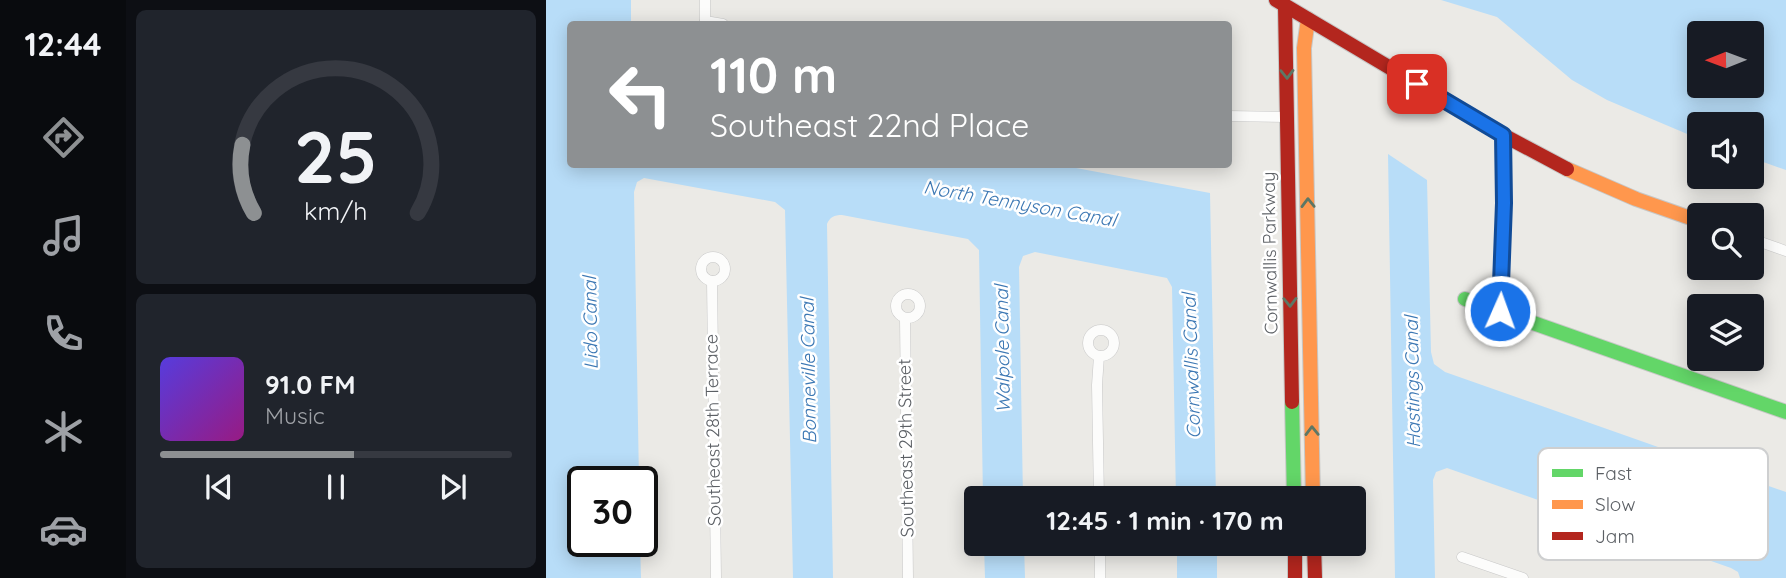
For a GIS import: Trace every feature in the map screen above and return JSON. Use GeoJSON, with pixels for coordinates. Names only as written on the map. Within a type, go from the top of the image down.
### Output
{"type":"FeatureCollection","features":[{"type":"Feature","properties":{"kind":"street"},"geometry":{"type":"LineString","coordinates":[[705,0],[705,21]]}},
{"type":"Feature","properties":{"kind":"street"},"geometry":{"type":"LineString","coordinates":[[1281,3],[1503,135],[1595,183],[1687,217]]}},
{"type":"Feature","properties":{"kind":"street","name":"Cornwallis Parkway"},"geometry":{"type":"LineString","coordinates":[[1281,3],[1288,117],[1294,486]]}},
{"type":"Feature","properties":{"kind":"street"},"geometry":{"type":"LineString","coordinates":[[1308,19],[1304,48],[1313,486]]}},
{"type":"Feature","properties":{"kind":"street"},"geometry":{"type":"LineString","coordinates":[[1232,116],[1288,117]]}},
{"type":"Feature","properties":{"kind":"street"},"geometry":{"type":"LineString","coordinates":[[1500,311],[1504,203],[1503,135]]}},
{"type":"Feature","properties":{"kind":"street"},"geometry":{"type":"LineString","coordinates":[[1764,243],[1786,251]]}},
{"type":"Feature","properties":{"kind":"street","name":"Southeast 28th Terrace"},"geometry":{"type":"LineString","coordinates":[[712,281],[716,578]]}},
{"type":"Feature","properties":{"kind":"street"},"geometry":{"type":"LineString","coordinates":[[1465,299],[1786,412]]}},
{"type":"Feature","properties":{"kind":"street","name":"Southeast 29th Street"},"geometry":{"type":"LineString","coordinates":[[905,319],[908,578]]}},
{"type":"Feature","properties":{"kind":"street"},"geometry":{"type":"LineString","coordinates":[[1099,356],[1099,486]]}},
{"type":"Feature","properties":{"kind":"street"},"geometry":{"type":"LineString","coordinates":[[1293,467],[1313,467]]}},
{"type":"Feature","properties":{"kind":"street"},"geometry":{"type":"LineString","coordinates":[[1100,556],[1100,578]]}},
{"type":"Feature","properties":{"kind":"street"},"geometry":{"type":"LineString","coordinates":[[1295,556],[1295,578]]}},
{"type":"Feature","properties":{"kind":"street"},"geometry":{"type":"LineString","coordinates":[[1314,556],[1315,578]]}},
{"type":"Feature","properties":{"kind":"street"},"geometry":{"type":"LineString","coordinates":[[1462,557],[1517,577]]}},
{"type":"Feature","properties":{"kind":"water"},"geometry":{"type":"Polygon","coordinates":[[[546,0],[631,0],[631,21],[567,21],[567,168],[1076,168],[1210,193],[1216,486],[1176,486],[1172,287],[1167,278],[1035,252],[1023,256],[1019,267],[1023,486],[983,486],[979,250],[968,239],[842,215],[831,218],[827,224],[833,578],[793,578],[785,210],[775,202],[644,178],[637,182],[634,192],[639,466],[567,466],[567,557],[640,557],[641,578],[546,578],[546,0]]]}},
{"type":"Feature","properties":{"kind":"water"},"geometry":{"type":"Polygon","coordinates":[[[1441,0],[1786,0],[1786,170],[1764,162],[1764,112],[1687,112],[1687,134],[1607,100],[1572,80],[1497,17],[1441,0]]]}},
{"type":"Feature","properties":{"kind":"water","name":"Hastings Canal"},"geometry":{"type":"Polygon","coordinates":[[[1388,154],[1427,180],[1431,352],[1434,364],[1445,372],[1661,448],[1538,448],[1538,500],[1447,468],[1436,472],[1433,480],[1435,578],[1395,578],[1388,154]]]}},
{"type":"Feature","properties":{"kind":"water"},"geometry":{"type":"Polygon","coordinates":[[[1768,486],[1786,492],[1786,578],[1740,578],[1738,572],[1708,560],[1768,560],[1768,486]]]}},
{"type":"Feature","properties":{"kind":"water"},"geometry":{"type":"Polygon","coordinates":[[[984,556],[1024,556],[1025,578],[985,578],[984,556]]]}},
{"type":"Feature","properties":{"kind":"water"},"geometry":{"type":"Polygon","coordinates":[[[1177,556],[1217,556],[1217,578],[1177,578],[1177,556]]]}},
{"type":"Feature","properties":{"kind":"traffic: fast"},"geometry":{"type":"LineString","coordinates":[[1465,299],[1786,412]]}},
{"type":"Feature","properties":{"kind":"traffic: fast"},"geometry":{"type":"LineString","coordinates":[[1292,402],[1294,486]]}},
{"type":"Feature","properties":{"kind":"traffic: slow"},"geometry":{"type":"LineString","coordinates":[[1308,19],[1304,48],[1313,486]]}},
{"type":"Feature","properties":{"kind":"traffic: slow"},"geometry":{"type":"LineString","coordinates":[[1567,169],[1636,199],[1687,217]]}},
{"type":"Feature","properties":{"kind":"traffic: jam"},"geometry":{"type":"LineString","coordinates":[[1276,0],[1503,135],[1567,169]]}},
{"type":"Feature","properties":{"kind":"traffic: jam"},"geometry":{"type":"LineString","coordinates":[[1285,6],[1292,402]]}},
{"type":"Feature","properties":{"kind":"traffic: jam"},"geometry":{"type":"LineString","coordinates":[[1295,556],[1295,578]]}},
{"type":"Feature","properties":{"kind":"traffic: jam"},"geometry":{"type":"LineString","coordinates":[[1314,556],[1315,578]]}},
{"type":"Feature","properties":{"kind":"route"},"geometry":{"type":"LineString","coordinates":[[1417,84],[1503,135],[1504,203],[1500,311]]}},
{"type":"Feature","properties":{"kind":"water label","name":"North Tennyson Canal"},"geometry":{"type":"Point","coordinates":[1020,203]}},
{"type":"Feature","properties":{"kind":"water label","name":"Lido Canal"},"geometry":{"type":"Point","coordinates":[590,323]}},
{"type":"Feature","properties":{"kind":"water label","name":"Walpole Canal"},"geometry":{"type":"Point","coordinates":[1002,349]}},
{"type":"Feature","properties":{"kind":"water label","name":"Cornwallis Canal"},"geometry":{"type":"Point","coordinates":[1191,366]}},
{"type":"Feature","properties":{"kind":"water label","name":"Bonneville Canal"},"geometry":{"type":"Point","coordinates":[808,371]}}]}
